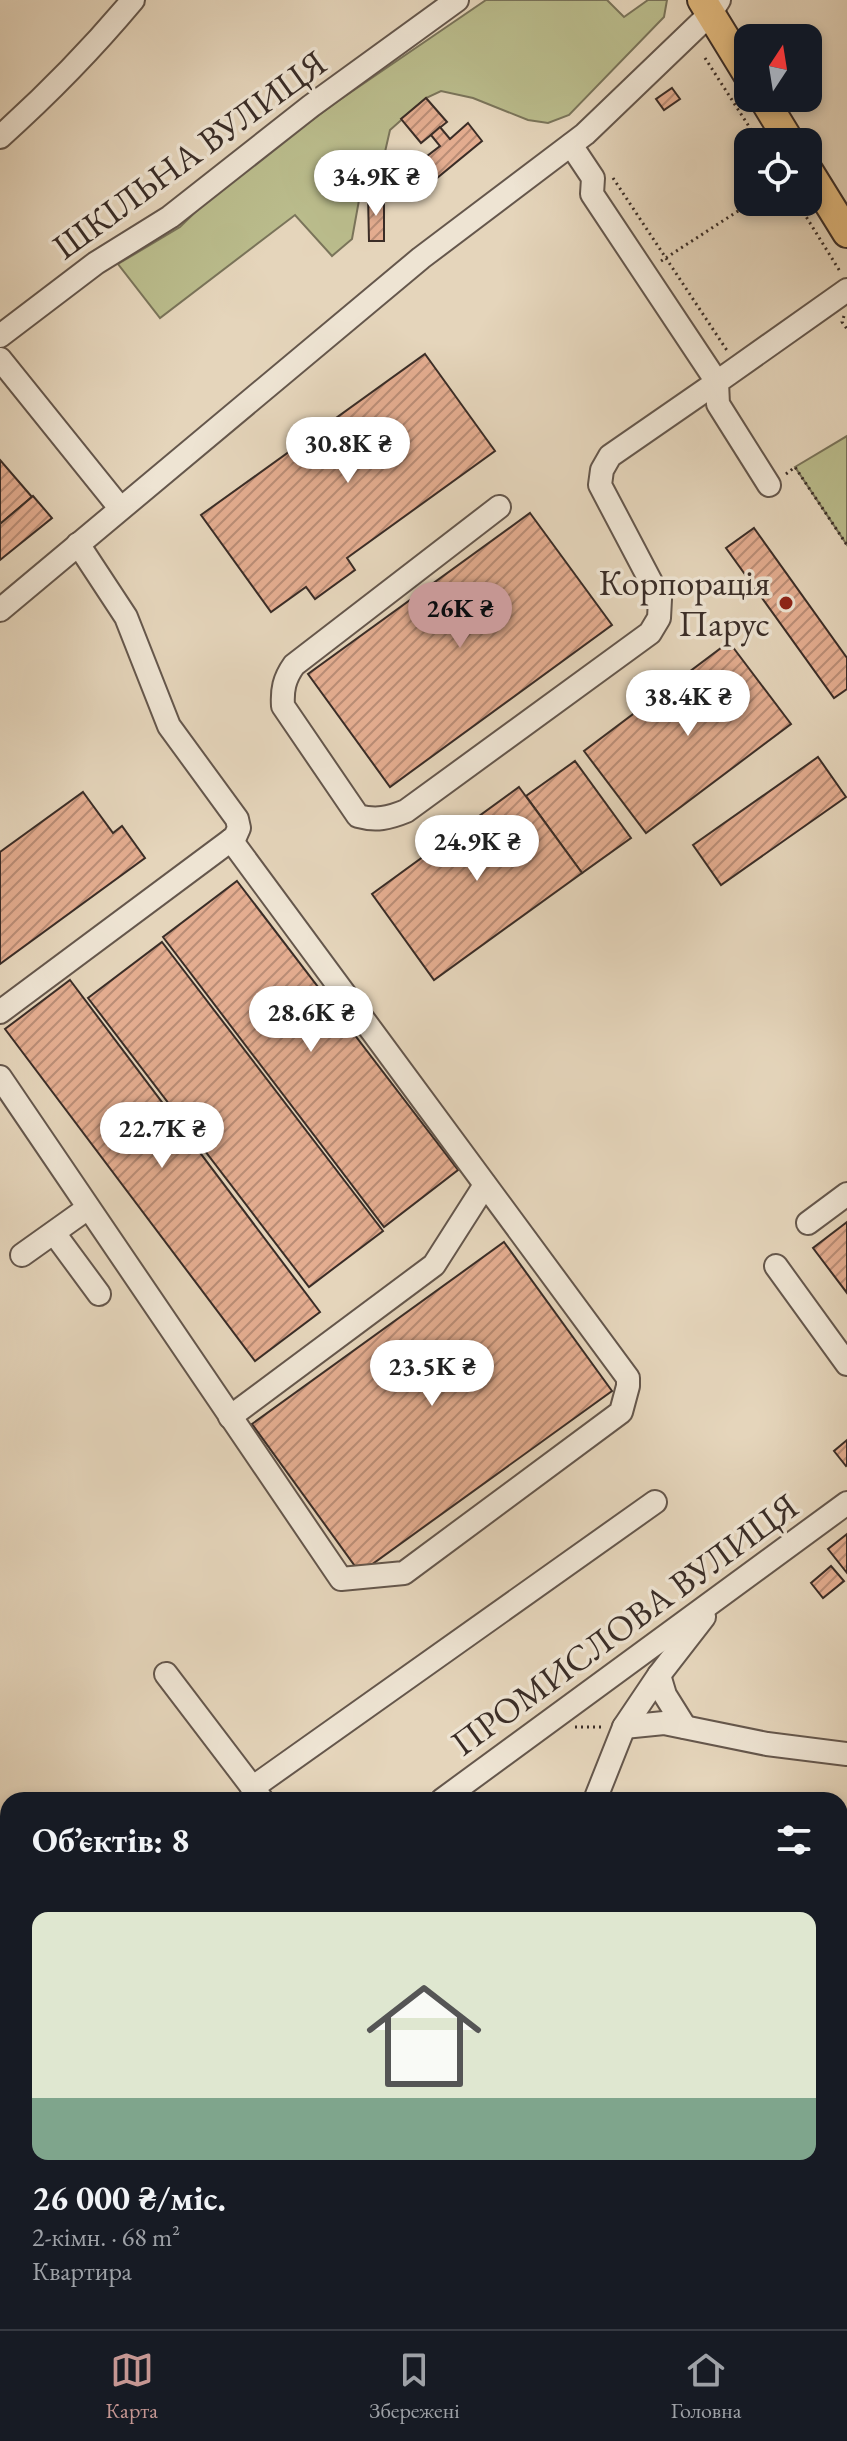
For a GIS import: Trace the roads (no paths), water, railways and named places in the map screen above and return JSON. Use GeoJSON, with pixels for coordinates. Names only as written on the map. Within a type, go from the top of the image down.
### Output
{"type":"FeatureCollection","features":[{"type":"Feature","properties":{"kind":"main road"},"geometry":{"type":"LineString","coordinates":[[711,5],[734,49]]}},
{"type":"Feature","properties":{"kind":"main road"},"geometry":{"type":"LineString","coordinates":[[822,193],[847,233]]}},
{"type":"Feature","properties":{"kind":"street"},"geometry":{"type":"LineString","coordinates":[[0,137],[93,48],[133,0]]}},
{"type":"Feature","properties":{"kind":"street","name":"ШКІЛЬНА ВУЛИЦЯ"},"geometry":{"type":"LineString","coordinates":[[0,336],[96,263],[170,217],[311,106],[457,0]]}},
{"type":"Feature","properties":{"kind":"street"},"geometry":{"type":"LineString","coordinates":[[0,610],[421,258],[571,145],[711,5]]}},
{"type":"Feature","properties":{"kind":"street"},"geometry":{"type":"LineString","coordinates":[[571,145],[593,178],[592,194],[717,382],[718,404],[769,485]]}},
{"type":"Feature","properties":{"kind":"street"},"geometry":{"type":"LineString","coordinates":[[499,507],[294,665],[287,675],[282,690],[283,706],[358,816],[372,820],[389,818],[406,811],[650,633],[659,618],[660,599],[600,485],[602,470],[610,456],[847,290]]}},
{"type":"Feature","properties":{"kind":"street"},"geometry":{"type":"LineString","coordinates":[[0,359],[120,508]]}},
{"type":"Feature","properties":{"kind":"street"},"geometry":{"type":"LineString","coordinates":[[0,1012],[238,833],[237,819],[169,726],[126,617],[78,544]]}},
{"type":"Feature","properties":{"kind":"street"},"geometry":{"type":"LineString","coordinates":[[0,1077],[339,1577],[346,1580],[404,1573],[621,1412],[628,1378],[231,840]]}},
{"type":"Feature","properties":{"kind":"street"},"geometry":{"type":"LineString","coordinates":[[230,1417],[434,1265],[485,1185]]}},
{"type":"Feature","properties":{"kind":"street"},"geometry":{"type":"LineString","coordinates":[[808,1223],[847,1194]]}},
{"type":"Feature","properties":{"kind":"street"},"geometry":{"type":"LineString","coordinates":[[22,1255],[88,1208]]}},
{"type":"Feature","properties":{"kind":"street"},"geometry":{"type":"LineString","coordinates":[[54,1233],[99,1294]]}},
{"type":"Feature","properties":{"kind":"street"},"geometry":{"type":"LineString","coordinates":[[776,1266],[847,1364]]}},
{"type":"Feature","properties":{"kind":"street"},"geometry":{"type":"LineString","coordinates":[[260,1792],[655,1502]]}},
{"type":"Feature","properties":{"kind":"street","name":"ПРОМИСЛОВА ВУЛИЦЯ"},"geometry":{"type":"LineString","coordinates":[[453,1792],[847,1503]]}},
{"type":"Feature","properties":{"kind":"street"},"geometry":{"type":"LineString","coordinates":[[598,1792],[624,1727],[659,1675],[722,1594]]}},
{"type":"Feature","properties":{"kind":"street"},"geometry":{"type":"LineString","coordinates":[[166,1674],[255,1792]]}},
{"type":"Feature","properties":{"kind":"street"},"geometry":{"type":"LineString","coordinates":[[659,1675],[665,1695],[685,1727]]}},
{"type":"Feature","properties":{"kind":"street"},"geometry":{"type":"LineString","coordinates":[[624,1727],[646,1723],[685,1727],[767,1744],[847,1754]]}},
{"type":"Feature","properties":{"kind":"place","name":"Корпорація Парус"},"geometry":{"type":"Point","coordinates":[786,603]}}]}
